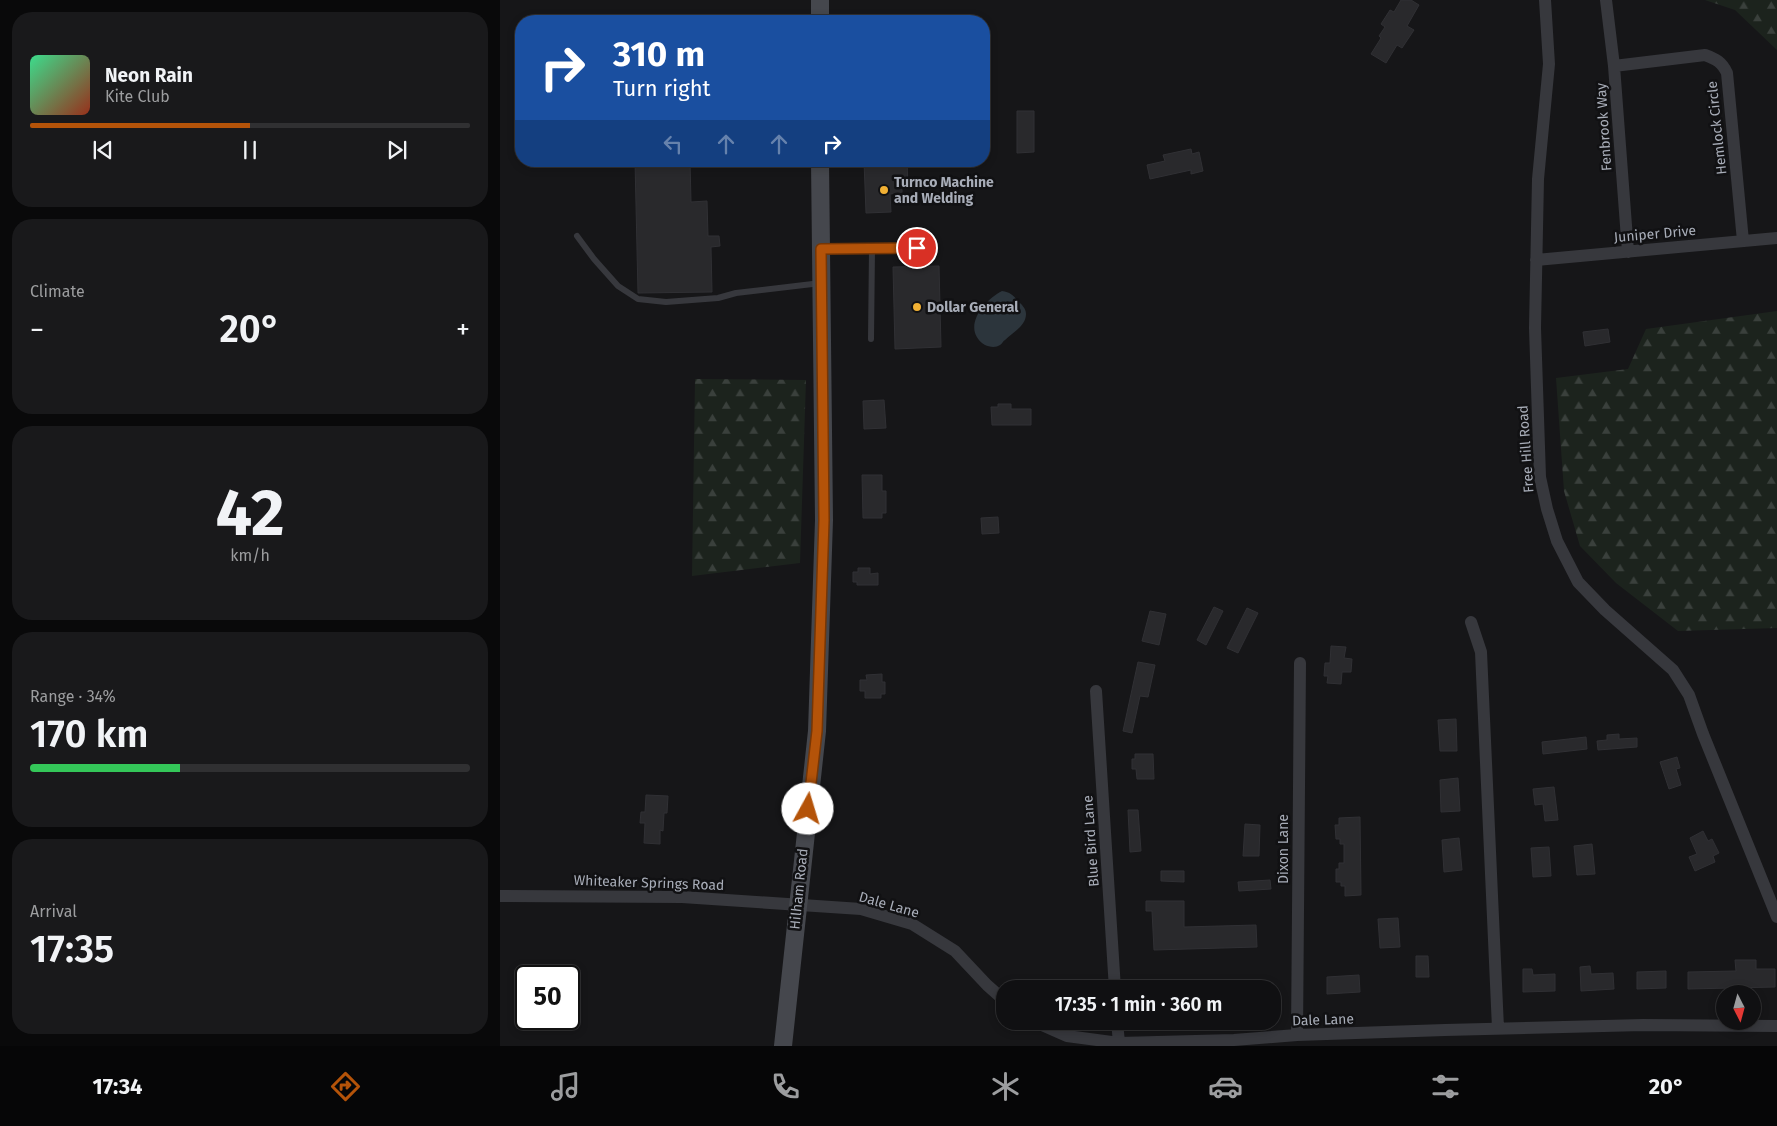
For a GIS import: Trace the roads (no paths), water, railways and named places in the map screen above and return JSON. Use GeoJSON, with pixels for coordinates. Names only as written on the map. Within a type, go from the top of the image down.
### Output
{"type":"FeatureCollection","features":[{"type":"Feature","properties":{"kind":"main road"},"geometry":{"type":"LineString","coordinates":[[820,0],[820,15]]}},
{"type":"Feature","properties":{"kind":"main road","name":"Hilham Road"},"geometry":{"type":"LineString","coordinates":[[783,1046],[817,731],[824,520],[820,167]]}},
{"type":"Feature","properties":{"kind":"street","name":"Free Hill Road"},"geometry":{"type":"LineString","coordinates":[[1545,0],[1549,64],[1538,179],[1535,328],[1540,477],[1547,509],[1557,541],[1578,582],[1605,610],[1673,670],[1689,695],[1777,917]]}},
{"type":"Feature","properties":{"kind":"street","name":"Fenbrook Way"},"geometry":{"type":"LineString","coordinates":[[1606,0],[1614,66],[1628,252]]}},
{"type":"Feature","properties":{"kind":"street","name":"Hemlock Circle"},"geometry":{"type":"LineString","coordinates":[[1614,66],[1705,55],[1716,58],[1724,65],[1727,73],[1743,241]]}},
{"type":"Feature","properties":{"kind":"street","name":"Juniper Drive"},"geometry":{"type":"LineString","coordinates":[[1536,260],[1777,238]]}},
{"type":"Feature","properties":{"kind":"street"},"geometry":{"type":"LineString","coordinates":[[1470,622],[1481,652],[1498,1028]]}},
{"type":"Feature","properties":{"kind":"street","name":"Dixon Lane"},"geometry":{"type":"LineString","coordinates":[[1297,1035],[1300,663]]}},
{"type":"Feature","properties":{"kind":"street","name":"Blue Bird Lane"},"geometry":{"type":"LineString","coordinates":[[1096,691],[1114,980]]}},
{"type":"Feature","properties":{"kind":"street","name":"Whiteaker Springs Road"},"geometry":{"type":"LineString","coordinates":[[500,896],[682,897],[797,906]]}},
{"type":"Feature","properties":{"kind":"street","name":"Dale Lane"},"geometry":{"type":"LineString","coordinates":[[797,906],[862,909],[912,924],[955,951],[996,993]]}},
{"type":"Feature","properties":{"kind":"street","name":"Dale Lane"},"geometry":{"type":"LineString","coordinates":[[1053,1030],[1067,1036],[1119,1043],[1234,1040],[1297,1035],[1498,1028],[1643,1025],[1777,1026]]}},
{"type":"Feature","properties":{"kind":"street"},"geometry":{"type":"LineString","coordinates":[[1118,1030],[1119,1043]]}},
{"type":"Feature","properties":{"kind":"lane"},"geometry":{"type":"LineString","coordinates":[[577,236],[618,286],[638,299],[666,302],[718,298],[736,293],[822,283]]}},
{"type":"Feature","properties":{"kind":"lane"},"geometry":{"type":"LineString","coordinates":[[871,339],[872,248]]}},
{"type":"Feature","properties":{"kind":"lane"},"geometry":{"type":"LineString","coordinates":[[821,249],[917,248]]}},
{"type":"Feature","properties":{"kind":"place","name":"Turnco Machine and Welding"},"geometry":{"type":"Point","coordinates":[884,190]}},
{"type":"Feature","properties":{"kind":"place","name":"Dollar General"},"geometry":{"type":"Point","coordinates":[917,307]}}]}
